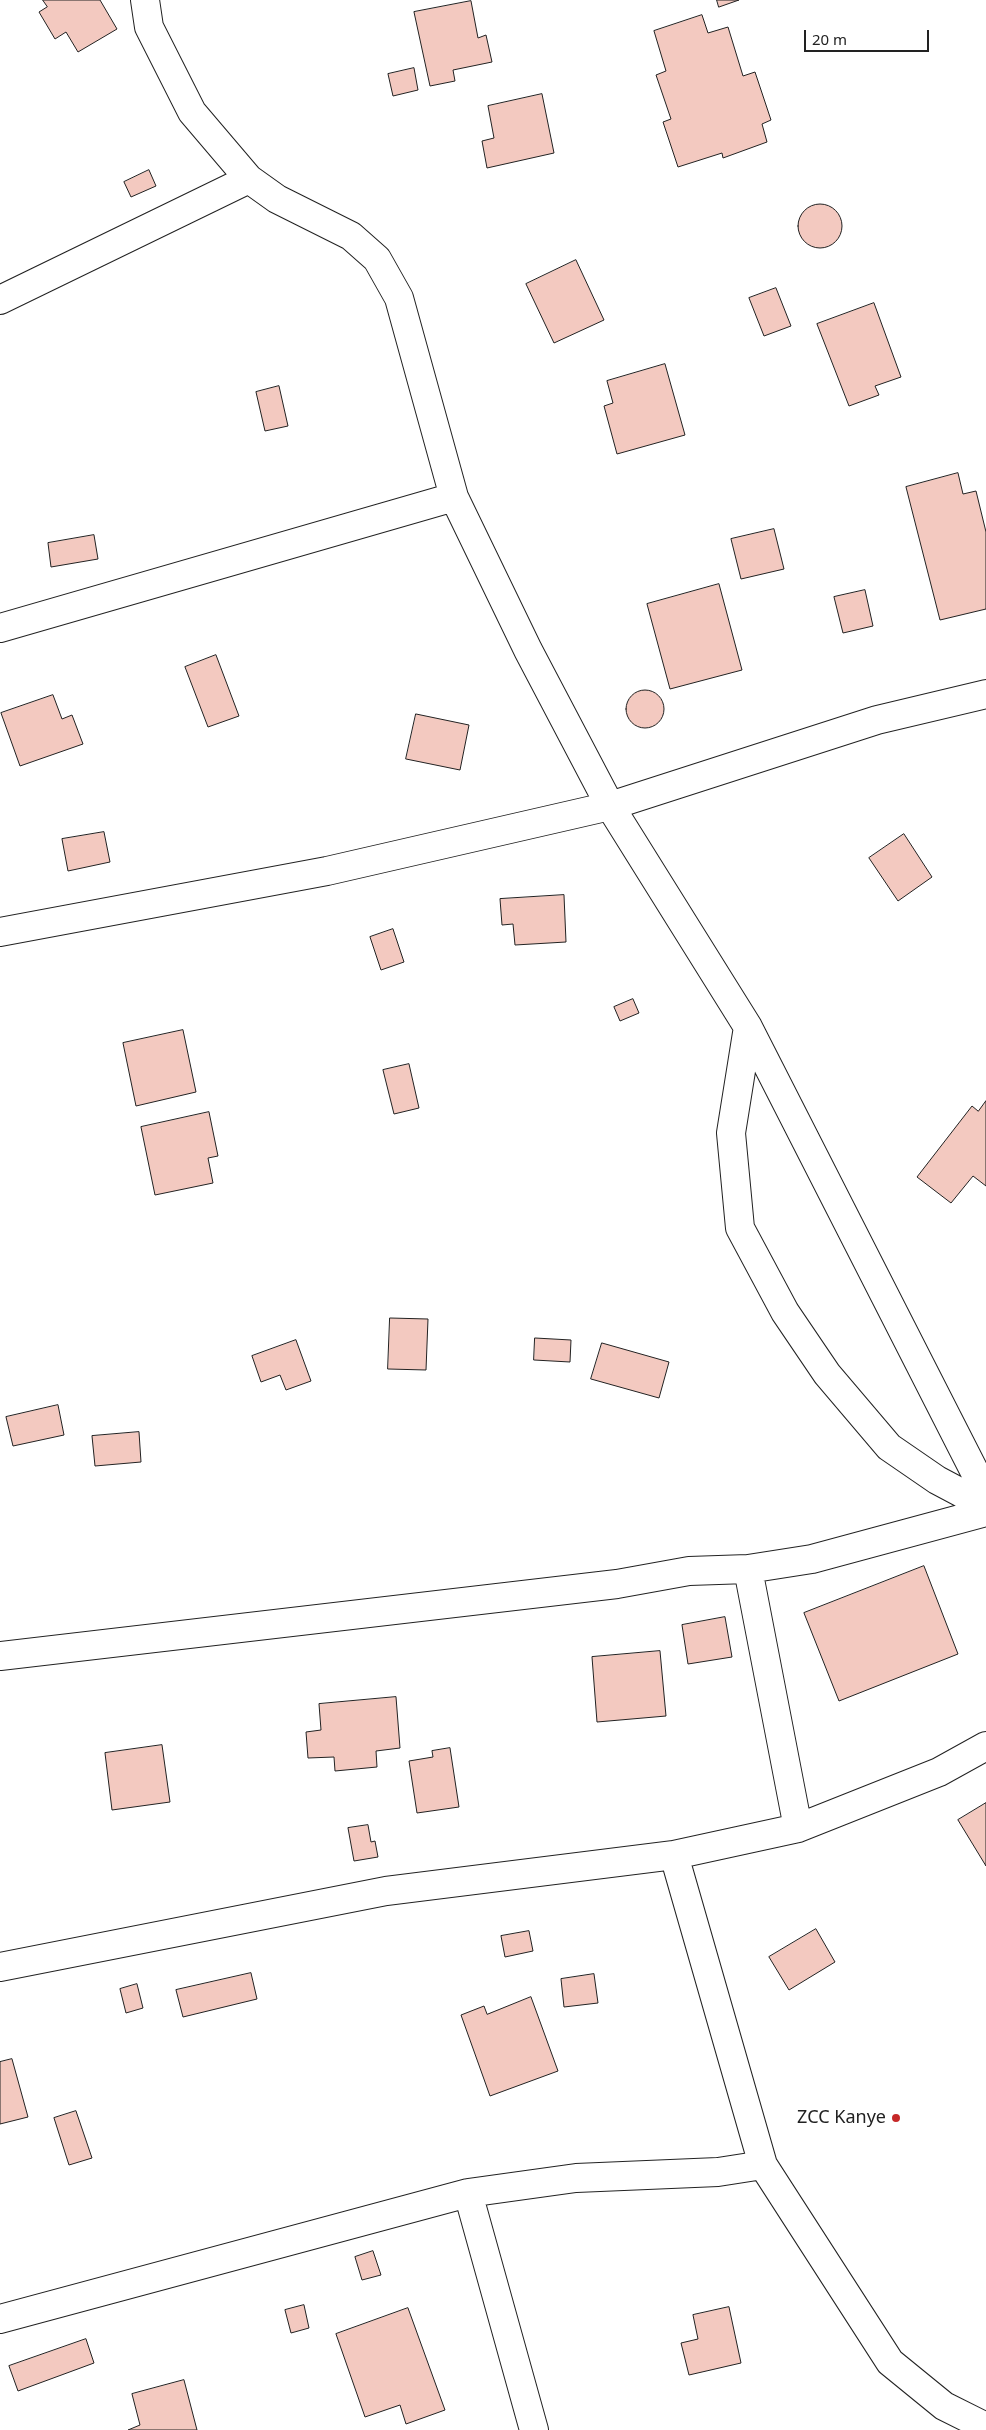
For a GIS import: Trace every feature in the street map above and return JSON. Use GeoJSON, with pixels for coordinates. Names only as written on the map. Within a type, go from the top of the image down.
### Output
{"type":"FeatureCollection","features":[{"type":"Feature","properties":{"kind":"street"},"geometry":{"type":"LineString","coordinates":[[145,0],[149,27],[192,112],[248,179],[277,199],[351,236],[377,260],[399,298],[454,497],[528,650],[610,806],[748,1027],[986,1494]]}},
{"type":"Feature","properties":{"kind":"street"},"geometry":{"type":"LineString","coordinates":[[0,300],[248,179]]}},
{"type":"Feature","properties":{"kind":"street"},"geometry":{"type":"LineString","coordinates":[[0,628],[454,497]]}},
{"type":"Feature","properties":{"kind":"street"},"geometry":{"type":"LineString","coordinates":[[0,932],[327,870],[610,806],[877,720],[986,694]]}},
{"type":"Feature","properties":{"kind":"street"},"geometry":{"type":"LineString","coordinates":[[748,1027],[731,1133],[740,1228],[785,1312],[816,1359],[889,1447],[937,1480],[986,1506]]}},
{"type":"Feature","properties":{"kind":"street"},"geometry":{"type":"LineString","coordinates":[[0,1656],[617,1584],[690,1571],[748,1569],[812,1559],[986,1512]]}},
{"type":"Feature","properties":{"kind":"street"},"geometry":{"type":"LineString","coordinates":[[748,1569],[798,1828]]}},
{"type":"Feature","properties":{"kind":"street"},"geometry":{"type":"LineString","coordinates":[[0,1967],[386,1891],[674,1856],[798,1828],[938,1772],[986,1746]]}},
{"type":"Feature","properties":{"kind":"street"},"geometry":{"type":"LineString","coordinates":[[674,1856],[763,2165],[890,2362],[944,2406],[986,2427]]}},
{"type":"Feature","properties":{"kind":"street"},"geometry":{"type":"LineString","coordinates":[[0,2319],[468,2193],[576,2178],[718,2172],[763,2165]]}},
{"type":"Feature","properties":{"kind":"street"},"geometry":{"type":"LineString","coordinates":[[468,2193],[534,2430]]}},
{"type":"Feature","properties":{"kind":"building"},"geometry":{"type":"Polygon","coordinates":[[[43,0],[100,0],[117,29],[78,52],[66,32],[55,39],[39,12],[47,7],[43,0]]]}},
{"type":"Feature","properties":{"kind":"building"},"geometry":{"type":"Polygon","coordinates":[[[717,0],[739,0],[719,7],[717,0]]]}},
{"type":"Feature","properties":{"kind":"building"},"geometry":{"type":"Polygon","coordinates":[[[471,1],[478,38],[486,35],[492,62],[453,70],[455,81],[430,86],[414,12],[471,1]]]}},
{"type":"Feature","properties":{"kind":"building"},"geometry":{"type":"Polygon","coordinates":[[[702,15],[708,33],[728,27],[743,76],[755,72],[771,120],[762,124],[767,142],[723,158],[722,153],[678,167],[663,122],[671,119],[656,75],[666,71],[654,31],[702,15]]]}},
{"type":"Feature","properties":{"kind":"building"},"geometry":{"type":"Polygon","coordinates":[[[414,68],[418,90],[393,96],[388,74],[414,68]]]}},
{"type":"Feature","properties":{"kind":"building"},"geometry":{"type":"Polygon","coordinates":[[[542,94],[554,153],[487,168],[482,141],[494,138],[488,106],[542,94]]]}},
{"type":"Feature","properties":{"kind":"building"},"geometry":{"type":"Polygon","coordinates":[[[149,170],[156,186],[131,197],[124,182],[149,170]]]}},
{"type":"Feature","properties":{"kind":"building"},"geometry":{"type":"Polygon","coordinates":[[[816,204],[824,204],[836,210],[842,226],[836,242],[824,248],[816,248],[804,242],[798,230],[798,222],[804,210],[816,204]]]}},
{"type":"Feature","properties":{"kind":"building"},"geometry":{"type":"Polygon","coordinates":[[[576,260],[604,320],[554,343],[526,284],[576,260]]]}},
{"type":"Feature","properties":{"kind":"building"},"geometry":{"type":"Polygon","coordinates":[[[776,288],[791,326],[764,336],[749,298],[776,288]]]}},
{"type":"Feature","properties":{"kind":"building"},"geometry":{"type":"Polygon","coordinates":[[[874,303],[901,377],[875,386],[879,395],[849,406],[817,324],[874,303]]]}},
{"type":"Feature","properties":{"kind":"building"},"geometry":{"type":"Polygon","coordinates":[[[665,364],[685,435],[617,454],[604,406],[613,403],[607,381],[665,364]]]}},
{"type":"Feature","properties":{"kind":"building"},"geometry":{"type":"Polygon","coordinates":[[[279,386],[288,426],[265,431],[256,392],[279,386]]]}},
{"type":"Feature","properties":{"kind":"building"},"geometry":{"type":"Polygon","coordinates":[[[958,473],[963,494],[976,491],[986,532],[986,609],[940,620],[906,487],[958,473]]]}},
{"type":"Feature","properties":{"kind":"building"},"geometry":{"type":"Polygon","coordinates":[[[774,529],[784,569],[741,579],[731,539],[774,529]]]}},
{"type":"Feature","properties":{"kind":"building"},"geometry":{"type":"Polygon","coordinates":[[[94,535],[98,559],[51,567],[48,543],[94,535]]]}},
{"type":"Feature","properties":{"kind":"building"},"geometry":{"type":"Polygon","coordinates":[[[719,584],[742,670],[670,689],[647,604],[719,584]]]}},
{"type":"Feature","properties":{"kind":"building"},"geometry":{"type":"Polygon","coordinates":[[[865,590],[873,626],[843,633],[834,597],[865,590]]]}},
{"type":"Feature","properties":{"kind":"building"},"geometry":{"type":"Polygon","coordinates":[[[216,655],[239,716],[208,727],[185,667],[216,655]]]}},
{"type":"Feature","properties":{"kind":"building"},"geometry":{"type":"Polygon","coordinates":[[[645,690],[658,696],[664,709],[658,722],[645,728],[632,722],[626,709],[632,696],[645,690]]]}},
{"type":"Feature","properties":{"kind":"building"},"geometry":{"type":"Polygon","coordinates":[[[53,695],[62,719],[72,715],[83,744],[20,766],[1,713],[53,695]]]}},
{"type":"Feature","properties":{"kind":"building"},"geometry":{"type":"Polygon","coordinates":[[[416,714],[469,725],[460,770],[406,759],[416,714]]]}},
{"type":"Feature","properties":{"kind":"building"},"geometry":{"type":"Polygon","coordinates":[[[104,832],[110,862],[68,871],[62,839],[104,832]]]}},
{"type":"Feature","properties":{"kind":"building"},"geometry":{"type":"Polygon","coordinates":[[[904,834],[932,877],[898,901],[869,858],[904,834]]]}},
{"type":"Feature","properties":{"kind":"building"},"geometry":{"type":"Polygon","coordinates":[[[564,895],[566,942],[515,945],[513,924],[502,925],[500,899],[564,895]]]}},
{"type":"Feature","properties":{"kind":"building"},"geometry":{"type":"Polygon","coordinates":[[[393,929],[404,962],[381,970],[370,937],[393,929]]]}},
{"type":"Feature","properties":{"kind":"building"},"geometry":{"type":"Polygon","coordinates":[[[633,999],[639,1013],[620,1021],[614,1007],[633,999]]]}},
{"type":"Feature","properties":{"kind":"building"},"geometry":{"type":"Polygon","coordinates":[[[183,1030],[196,1092],[136,1106],[123,1043],[183,1030]]]}},
{"type":"Feature","properties":{"kind":"building"},"geometry":{"type":"Polygon","coordinates":[[[409,1064],[419,1108],[394,1114],[383,1070],[409,1064]]]}},
{"type":"Feature","properties":{"kind":"building"},"geometry":{"type":"Polygon","coordinates":[[[986,1101],[986,1186],[973,1176],[951,1203],[917,1177],[972,1106],[978,1111],[986,1101]]]}},
{"type":"Feature","properties":{"kind":"building"},"geometry":{"type":"Polygon","coordinates":[[[209,1112],[218,1156],[208,1158],[213,1183],[155,1195],[141,1127],[209,1112]]]}},
{"type":"Feature","properties":{"kind":"building"},"geometry":{"type":"Polygon","coordinates":[[[390,1318],[428,1319],[426,1370],[388,1369],[390,1318]]]}},
{"type":"Feature","properties":{"kind":"building"},"geometry":{"type":"Polygon","coordinates":[[[535,1338],[571,1340],[570,1362],[534,1360],[535,1338]]]}},
{"type":"Feature","properties":{"kind":"building"},"geometry":{"type":"Polygon","coordinates":[[[296,1340],[311,1381],[286,1390],[280,1375],[261,1382],[252,1356],[296,1340]]]}},
{"type":"Feature","properties":{"kind":"building"},"geometry":{"type":"Polygon","coordinates":[[[602,1343],[669,1362],[659,1398],[591,1379],[602,1343]]]}},
{"type":"Feature","properties":{"kind":"building"},"geometry":{"type":"Polygon","coordinates":[[[58,1405],[64,1435],[13,1446],[6,1417],[58,1405]]]}},
{"type":"Feature","properties":{"kind":"building"},"geometry":{"type":"Polygon","coordinates":[[[139,1432],[141,1462],[95,1466],[92,1436],[139,1432]]]}},
{"type":"Feature","properties":{"kind":"building"},"geometry":{"type":"Polygon","coordinates":[[[924,1566],[958,1654],[839,1701],[804,1613],[924,1566]]]}},
{"type":"Feature","properties":{"kind":"building"},"geometry":{"type":"Polygon","coordinates":[[[725,1617],[732,1657],[688,1664],[682,1625],[725,1617]]]}},
{"type":"Feature","properties":{"kind":"building"},"geometry":{"type":"Polygon","coordinates":[[[660,1651],[666,1716],[597,1722],[592,1657],[660,1651]]]}},
{"type":"Feature","properties":{"kind":"building"},"geometry":{"type":"Polygon","coordinates":[[[396,1697],[400,1748],[376,1751],[377,1767],[335,1771],[334,1757],[308,1758],[306,1732],[321,1730],[319,1704],[396,1697]]]}},
{"type":"Feature","properties":{"kind":"building"},"geometry":{"type":"Polygon","coordinates":[[[162,1745],[170,1802],[112,1810],[105,1753],[162,1745]]]}},
{"type":"Feature","properties":{"kind":"building"},"geometry":{"type":"Polygon","coordinates":[[[450,1748],[459,1807],[417,1813],[409,1761],[433,1757],[432,1751],[450,1748]]]}},
{"type":"Feature","properties":{"kind":"building"},"geometry":{"type":"Polygon","coordinates":[[[986,1803],[986,1866],[958,1820],[986,1803]]]}},
{"type":"Feature","properties":{"kind":"building"},"geometry":{"type":"Polygon","coordinates":[[[368,1825],[371,1842],[375,1841],[378,1857],[354,1861],[348,1828],[368,1825]]]}},
{"type":"Feature","properties":{"kind":"building"},"geometry":{"type":"Polygon","coordinates":[[[816,1929],[835,1962],[789,1990],[769,1957],[816,1929]]]}},
{"type":"Feature","properties":{"kind":"building"},"geometry":{"type":"Polygon","coordinates":[[[529,1931],[533,1951],[505,1957],[501,1936],[529,1931]]]}},
{"type":"Feature","properties":{"kind":"building"},"geometry":{"type":"Polygon","coordinates":[[[251,1973],[257,1999],[183,2017],[176,1990],[251,1973]]]}},
{"type":"Feature","properties":{"kind":"building"},"geometry":{"type":"Polygon","coordinates":[[[594,1974],[598,2003],[564,2007],[561,1979],[594,1974]]]}},
{"type":"Feature","properties":{"kind":"building"},"geometry":{"type":"Polygon","coordinates":[[[137,1984],[143,2008],[126,2013],[120,1989],[137,1984]]]}},
{"type":"Feature","properties":{"kind":"building"},"geometry":{"type":"Polygon","coordinates":[[[531,1997],[558,2071],[490,2096],[461,2015],[484,2006],[487,2014],[531,1997]]]}},
{"type":"Feature","properties":{"kind":"building"},"geometry":{"type":"Polygon","coordinates":[[[12,2059],[28,2117],[0,2124],[0,2062],[12,2059]]]}},
{"type":"Feature","properties":{"kind":"building"},"geometry":{"type":"Polygon","coordinates":[[[76,2111],[92,2158],[69,2165],[54,2118],[76,2111]]]}},
{"type":"Feature","properties":{"kind":"building"},"geometry":{"type":"Polygon","coordinates":[[[373,2251],[381,2275],[362,2280],[355,2257],[373,2251]]]}},
{"type":"Feature","properties":{"kind":"building"},"geometry":{"type":"Polygon","coordinates":[[[304,2305],[309,2328],[291,2333],[285,2310],[304,2305]]]}},
{"type":"Feature","properties":{"kind":"building"},"geometry":{"type":"Polygon","coordinates":[[[729,2307],[741,2363],[689,2375],[681,2343],[698,2339],[693,2315],[729,2307]]]}},
{"type":"Feature","properties":{"kind":"building"},"geometry":{"type":"Polygon","coordinates":[[[408,2308],[445,2410],[406,2424],[400,2405],[365,2417],[336,2334],[408,2308]]]}},
{"type":"Feature","properties":{"kind":"building"},"geometry":{"type":"Polygon","coordinates":[[[86,2339],[94,2363],[18,2391],[9,2366],[86,2339]]]}},
{"type":"Feature","properties":{"kind":"building"},"geometry":{"type":"Polygon","coordinates":[[[184,2380],[197,2430],[128,2430],[140,2425],[132,2394],[184,2380]]]}},
{"type":"Feature","properties":{"kind":"place","name":"ZCC Kanye"},"geometry":{"type":"Point","coordinates":[896,2118]}}]}
